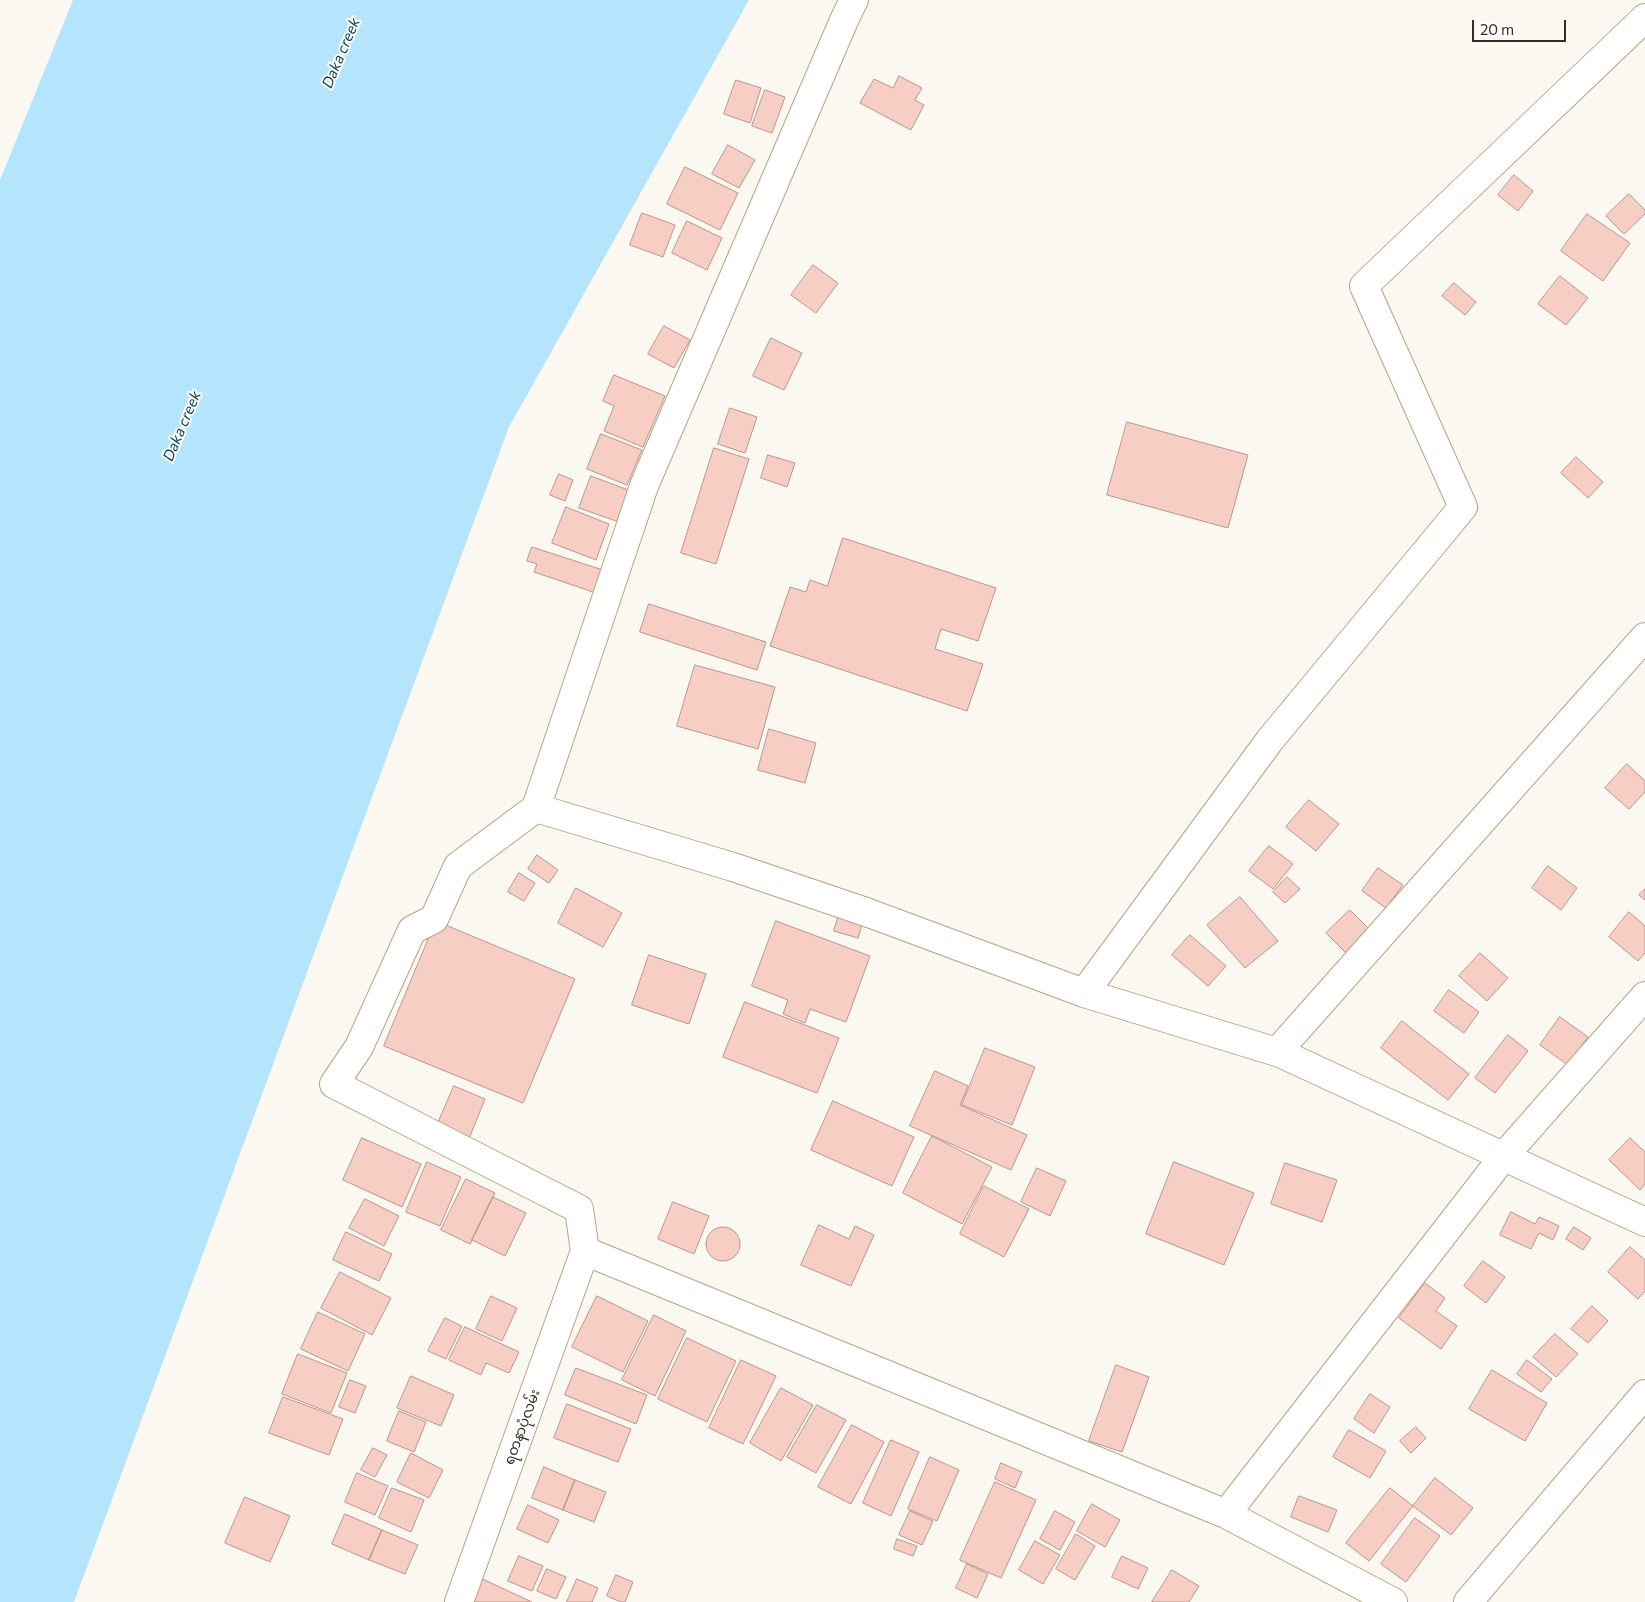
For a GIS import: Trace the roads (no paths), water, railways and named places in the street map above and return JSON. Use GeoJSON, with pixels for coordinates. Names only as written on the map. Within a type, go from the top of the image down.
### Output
{"type":"FeatureCollection","features":[{"type":"Feature","properties":{"kind":"street"},"geometry":{"type":"LineString","coordinates":[[854,0],[844,18],[644,486],[536,808],[458,866],[434,919],[412,930],[359,1047],[334,1084],[579,1209],[585,1251],[1226,1514],[1393,1602]]}},
{"type":"Feature","properties":{"kind":"street"},"geometry":{"type":"LineString","coordinates":[[1084,993],[1270,740],[1463,507],[1364,286],[1645,18]]}},
{"type":"Feature","properties":{"kind":"street"},"geometry":{"type":"LineString","coordinates":[[1277,1052],[1645,637]]}},
{"type":"Feature","properties":{"kind":"street"},"geometry":{"type":"LineString","coordinates":[[536,808],[733,868],[866,912],[1084,993],[1277,1052],[1645,1222]]}},
{"type":"Feature","properties":{"kind":"street"},"geometry":{"type":"LineString","coordinates":[[1226,1514],[1504,1156],[1645,996]]}},
{"type":"Feature","properties":{"kind":"street","name":"ရတနာပုံလမ်း"},"geometry":{"type":"LineString","coordinates":[[458,1602],[585,1251]]}},
{"type":"Feature","properties":{"kind":"street"},"geometry":{"type":"LineString","coordinates":[[1468,1602],[1645,1394]]}},
{"type":"Feature","properties":{"kind":"water","name":"Daka creek"},"geometry":{"type":"Polygon","coordinates":[[[73,0],[749,0],[509,427],[74,1602],[0,1602],[0,180],[73,0]]]}}]}
